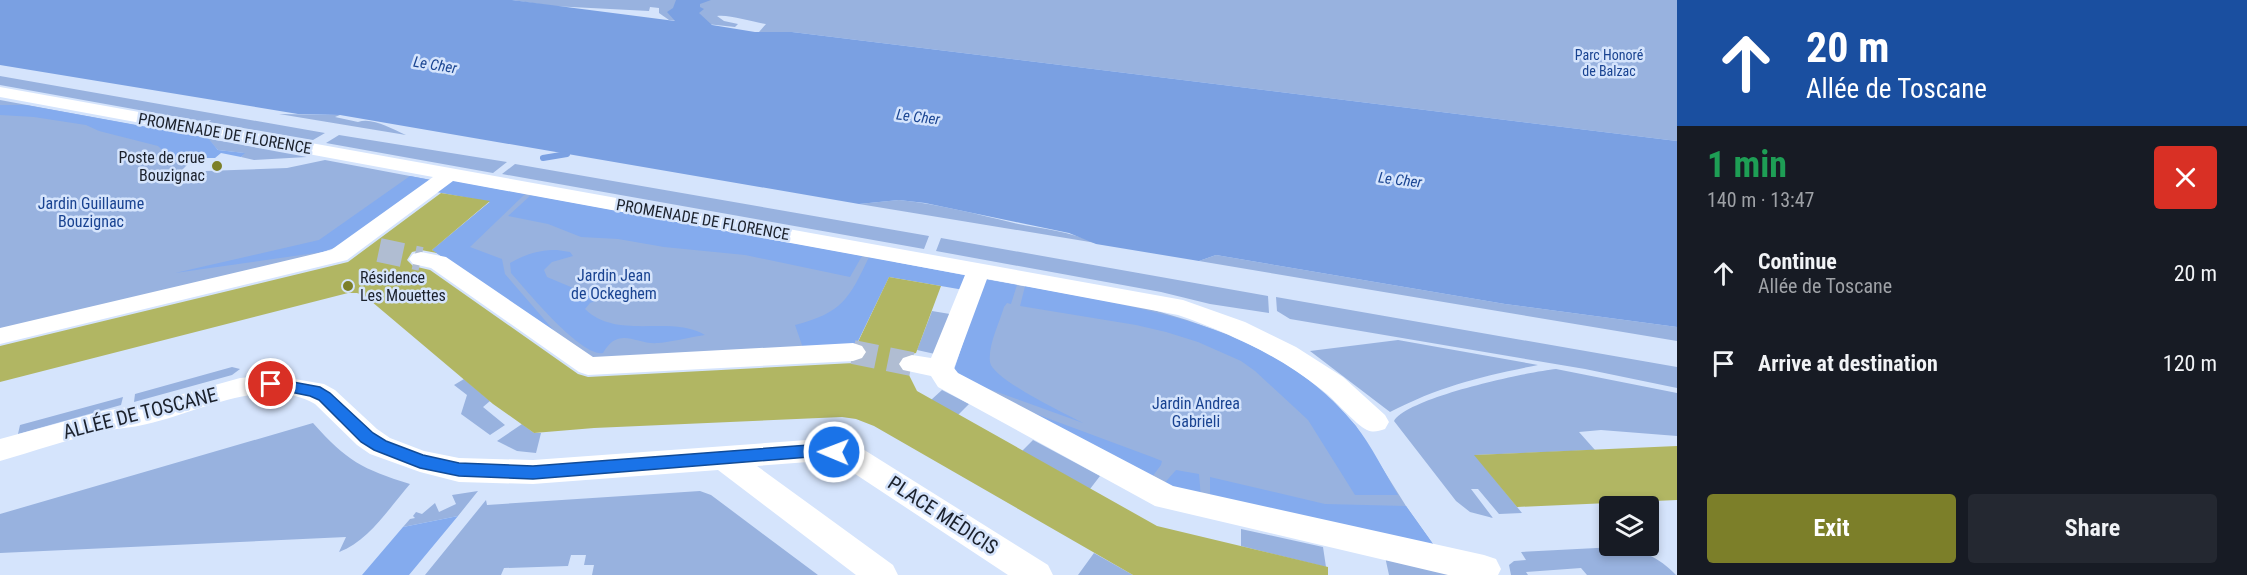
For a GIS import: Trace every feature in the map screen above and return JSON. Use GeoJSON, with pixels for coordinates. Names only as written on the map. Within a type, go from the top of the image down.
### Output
{"type":"FeatureCollection","features":[{"type":"Feature","properties":{"kind":"street","name":"PROMENADE DE FLORENCE"},"geometry":{"type":"LineString","coordinates":[[0,92],[1184,308],[1241,329],[1309,365],[1357,403],[1375,422]]}},
{"type":"Feature","properties":{"kind":"street"},"geometry":{"type":"LineString","coordinates":[[0,336],[367,247],[450,174]]}},
{"type":"Feature","properties":{"kind":"street"},"geometry":{"type":"LineString","coordinates":[[422,259],[438,262],[588,366],[853,352]]}},
{"type":"Feature","properties":{"kind":"street"},"geometry":{"type":"LineString","coordinates":[[979,269],[926,367],[1166,497],[1484,569]]}},
{"type":"Feature","properties":{"kind":"street","name":"ALLÉE DE TOSCANE"},"geometry":{"type":"LineString","coordinates":[[0,450],[103,421],[147,414],[240,387],[271,384],[314,391],[325,396],[367,437],[380,446],[420,461],[459,470],[533,472],[724,458]]}},
{"type":"Feature","properties":{"kind":"street","name":"PLACE MÉDICIS"},"geometry":{"type":"LineString","coordinates":[[724,458],[822,450],[847,454],[1036,575]]}},
{"type":"Feature","properties":{"kind":"street"},"geometry":{"type":"LineString","coordinates":[[724,458],[881,575]]}},
{"type":"Feature","properties":{"kind":"green space","name":"Parc Honoré de Balzac"},"geometry":{"type":"Polygon","coordinates":[[[512,0],[1677,0],[1677,141],[792,32],[759,32],[766,24],[727,16],[717,16],[724,21],[738,24],[735,27],[669,20],[659,13],[659,8],[650,7],[649,11],[552,6],[512,0]]]}},
{"type":"Feature","properties":{"kind":"green space"},"geometry":{"type":"Polygon","coordinates":[[[0,76],[325,133],[313,140],[209,122],[211,120],[200,121],[0,85],[0,76]]]}},
{"type":"Feature","properties":{"kind":"green space","name":"Jardin Guillaume Bouzignac"},"geometry":{"type":"Polygon","coordinates":[[[0,100],[307,157],[254,160],[241,157],[244,153],[218,150],[208,139],[194,158],[175,177],[177,178],[199,177],[206,171],[287,168],[325,160],[431,180],[346,244],[313,255],[0,330],[0,100]]]}},
{"type":"Feature","properties":{"kind":"green space"},"geometry":{"type":"Polygon","coordinates":[[[279,114],[340,115],[335,117],[358,122],[375,122],[406,135],[279,114]]]}},
{"type":"Feature","properties":{"kind":"green space"},"geometry":{"type":"Polygon","coordinates":[[[339,135],[507,162],[493,173],[326,143],[339,135]]]}},
{"type":"Feature","properties":{"kind":"green space"},"geometry":{"type":"Polygon","coordinates":[[[515,164],[929,236],[924,249],[502,174],[515,164]]]}},
{"type":"Feature","properties":{"kind":"green space","name":"Jardin Jean de Ockeghem"},"geometry":{"type":"Polygon","coordinates":[[[504,190],[896,262],[856,345],[593,358],[432,250],[504,190]]]}},
{"type":"Feature","properties":{"kind":"green space"},"geometry":{"type":"Polygon","coordinates":[[[899,200],[1066,233],[1096,243],[859,204],[899,200]]]}},
{"type":"Feature","properties":{"kind":"green space"},"geometry":{"type":"Polygon","coordinates":[[[941,238],[1268,296],[1269,313],[1210,304],[1161,292],[936,251],[941,238]]]}},
{"type":"Feature","properties":{"kind":"green space"},"geometry":{"type":"Polygon","coordinates":[[[1216,255],[1505,304],[1677,327],[1677,341],[1199,261],[1216,255]]]}},
{"type":"Feature","properties":{"kind":"green space","name":"Jardin Andrea Gabrieli"},"geometry":{"type":"Polygon","coordinates":[[[984,279],[1147,308],[1187,320],[1229,335],[1306,379],[1333,401],[1356,426],[1406,506],[1438,551],[1168,491],[972,383],[984,279]]]}},
{"type":"Feature","properties":{"kind":"green space"},"geometry":{"type":"Polygon","coordinates":[[[1276,297],[1677,367],[1677,388],[1585,369],[1290,319],[1277,311],[1276,297]]]}},
{"type":"Feature","properties":{"kind":"green space"},"geometry":{"type":"Polygon","coordinates":[[[932,311],[950,314],[935,354],[917,350],[932,311]]]}},
{"type":"Feature","properties":{"kind":"green space"},"geometry":{"type":"Polygon","coordinates":[[[1398,340],[1538,365],[1462,383],[1426,395],[1390,412],[1310,351],[1398,340]]]}},
{"type":"Feature","properties":{"kind":"green space"},"geometry":{"type":"Polygon","coordinates":[[[232,367],[240,369],[232,375],[134,402],[135,394],[232,367]]]}},
{"type":"Feature","properties":{"kind":"green space"},"geometry":{"type":"Polygon","coordinates":[[[1556,369],[1677,393],[1677,436],[1601,430],[1579,432],[1595,450],[1475,455],[1522,513],[1499,514],[1478,489],[1471,489],[1493,518],[1470,512],[1456,501],[1394,421],[1404,412],[1421,403],[1444,395],[1496,380],[1556,369]]]}},
{"type":"Feature","properties":{"kind":"green space"},"geometry":{"type":"Polygon","coordinates":[[[464,379],[490,401],[483,407],[505,425],[490,435],[461,414],[467,395],[454,385],[464,379]]]}},
{"type":"Feature","properties":{"kind":"green space"},"geometry":{"type":"Polygon","coordinates":[[[942,390],[969,404],[958,415],[931,400],[942,390]]]}},
{"type":"Feature","properties":{"kind":"green space"},"geometry":{"type":"Polygon","coordinates":[[[123,397],[121,405],[18,434],[20,425],[123,397]]]}},
{"type":"Feature","properties":{"kind":"green space"},"geometry":{"type":"Polygon","coordinates":[[[313,423],[356,462],[410,484],[369,532],[350,547],[339,552],[346,537],[0,553],[0,514],[313,423]]]}},
{"type":"Feature","properties":{"kind":"green space"},"geometry":{"type":"Polygon","coordinates":[[[522,424],[534,433],[541,433],[536,453],[517,451],[497,441],[522,424]]]}},
{"type":"Feature","properties":{"kind":"green space"},"geometry":{"type":"Polygon","coordinates":[[[1033,440],[1100,476],[1090,489],[1022,451],[1033,440]]]}},
{"type":"Feature","properties":{"kind":"green space"},"geometry":{"type":"Polygon","coordinates":[[[478,491],[458,516],[403,527],[410,519],[415,518],[413,516],[416,512],[422,514],[435,503],[439,512],[456,504],[452,495],[478,491]]]}},
{"type":"Feature","properties":{"kind":"green space"},"geometry":{"type":"Polygon","coordinates":[[[700,491],[711,495],[818,575],[592,575],[594,565],[584,565],[586,555],[571,555],[568,566],[504,568],[501,575],[425,575],[486,500],[487,505],[700,491]]]}},
{"type":"Feature","properties":{"kind":"green space"},"geometry":{"type":"Polygon","coordinates":[[[1241,529],[1323,547],[1326,567],[1241,546],[1241,529]]]}},
{"type":"Feature","properties":{"kind":"green space"},"geometry":{"type":"Polygon","coordinates":[[[1599,548],[1599,556],[1651,556],[1676,575],[1587,575],[1581,568],[1511,575],[1509,565],[1514,561],[1526,560],[1521,552],[1599,548]]]}},
{"type":"Feature","properties":{"kind":"green space"},"geometry":{"type":"Polygon","coordinates":[[[1384,552],[1456,575],[1389,575],[1384,552]]]}},
{"type":"Feature","properties":{"kind":"green space"},"geometry":{"type":"Polygon","coordinates":[[[1094,553],[1133,575],[1078,575],[1094,553]]]}},
{"type":"Feature","properties":{"kind":"shaded area"},"geometry":{"type":"Polygon","coordinates":[[[0,105],[26,105],[208,138],[218,150],[245,153],[241,157],[221,153],[215,158],[194,158],[188,164],[174,161],[158,146],[99,131],[86,125],[34,117],[0,115],[0,105]]]}},
{"type":"Feature","properties":{"kind":"shaded area"},"geometry":{"type":"Polygon","coordinates":[[[410,176],[431,180],[346,244],[322,252],[175,273],[319,240],[410,176]]]}},
{"type":"Feature","properties":{"kind":"shaded area"},"geometry":{"type":"Polygon","coordinates":[[[446,179],[525,194],[470,247],[502,259],[505,274],[556,333],[432,250],[490,202],[431,191],[446,179]]]}},
{"type":"Feature","properties":{"kind":"shaded area"},"geometry":{"type":"Polygon","coordinates":[[[531,195],[862,256],[850,277],[745,255],[664,247],[618,239],[581,237],[548,224],[508,216],[531,195]]]}},
{"type":"Feature","properties":{"kind":"shaded area"},"geometry":{"type":"Polygon","coordinates":[[[557,250],[570,252],[573,256],[552,262],[544,270],[547,277],[578,290],[611,295],[590,303],[585,309],[598,318],[613,324],[628,326],[691,329],[705,335],[658,343],[622,338],[615,340],[603,353],[582,345],[541,307],[511,273],[510,263],[516,260],[538,252],[557,250]]]}},
{"type":"Feature","properties":{"kind":"shaded area"},"geometry":{"type":"Polygon","coordinates":[[[869,257],[969,276],[964,290],[889,277],[856,345],[803,348],[795,325],[824,315],[842,302],[856,284],[869,257]]]}},
{"type":"Feature","properties":{"kind":"shaded area"},"geometry":{"type":"Polygon","coordinates":[[[984,279],[1017,285],[1011,304],[1007,303],[1004,307],[992,342],[990,362],[994,369],[1031,396],[1083,423],[972,383],[953,373],[984,279]]]}},
{"type":"Feature","properties":{"kind":"shaded area"},"geometry":{"type":"Polygon","coordinates":[[[1025,286],[1160,313],[1204,326],[1246,343],[1286,364],[1322,391],[1355,425],[1398,495],[1355,495],[1308,420],[1241,361],[1198,342],[1166,332],[1020,306],[1025,286]]]}},
{"type":"Feature","properties":{"kind":"shaded area"},"geometry":{"type":"Polygon","coordinates":[[[1009,404],[1162,461],[1161,465],[1149,481],[1009,404]]]}},
{"type":"Feature","properties":{"kind":"shaded area"},"geometry":{"type":"Polygon","coordinates":[[[1176,470],[1199,474],[1201,498],[1161,487],[1176,470]]]}},
{"type":"Feature","properties":{"kind":"shaded area"},"geometry":{"type":"Polygon","coordinates":[[[1210,477],[1325,504],[1406,506],[1438,551],[1210,496],[1210,477]]]}},
{"type":"Feature","properties":{"kind":"shaded area"},"geometry":{"type":"Polygon","coordinates":[[[458,516],[409,575],[362,575],[403,527],[458,516]]]}},
{"type":"Feature","properties":{"kind":"water","name":"Le Cher"},"geometry":{"type":"Polygon","coordinates":[[[0,0],[512,0],[675,21],[667,12],[673,8],[676,0],[711,0],[700,4],[700,7],[704,9],[699,13],[712,25],[755,32],[792,32],[1677,141],[1677,327],[1505,304],[1216,255],[1199,261],[1096,244],[1069,233],[925,203],[899,200],[859,204],[340,115],[298,114],[0,65],[0,0]]]}},
{"type":"Feature","properties":{"kind":"building"},"geometry":{"type":"Polygon","coordinates":[[[441,193],[490,201],[432,250],[437,253],[421,250],[412,252],[407,260],[413,266],[430,270],[578,374],[588,377],[854,363],[863,360],[868,353],[864,345],[858,342],[889,277],[941,286],[916,353],[902,356],[897,363],[901,371],[908,373],[917,391],[1157,526],[1328,567],[1328,575],[1133,575],[874,426],[856,419],[842,417],[594,428],[534,433],[493,404],[365,296],[357,293],[348,293],[0,382],[0,346],[348,262],[441,193]]]}},
{"type":"Feature","properties":{"kind":"building"},"geometry":{"type":"Polygon","coordinates":[[[1677,446],[1677,500],[1659,501],[1659,496],[1599,496],[1599,503],[1517,507],[1474,455],[1677,446]]]}},
{"type":"Feature","properties":{"kind":"waterway"},"geometry":{"type":"LineString","coordinates":[[543,158],[567,154]]}},
{"type":"Feature","properties":{"kind":"tunnel"},"geometry":{"type":"LineString","coordinates":[[379,250],[421,259]]}},
{"type":"Feature","properties":{"kind":"tunnel"},"geometry":{"type":"LineString","coordinates":[[853,352],[912,364]]}},
{"type":"Feature","properties":{"kind":"place","name":"Poste de crue Bouzignac"},"geometry":{"type":"Point","coordinates":[217,166]}},
{"type":"Feature","properties":{"kind":"place","name":"Résidence Les Mouettes"},"geometry":{"type":"Point","coordinates":[348,286]}},
{"type":"Feature","properties":{"kind":"route"},"geometry":{"type":"LineString","coordinates":[[271,384],[298,387],[325,396],[367,437],[380,446],[420,461],[459,470],[533,472],[822,450],[834,452]]}}]}
